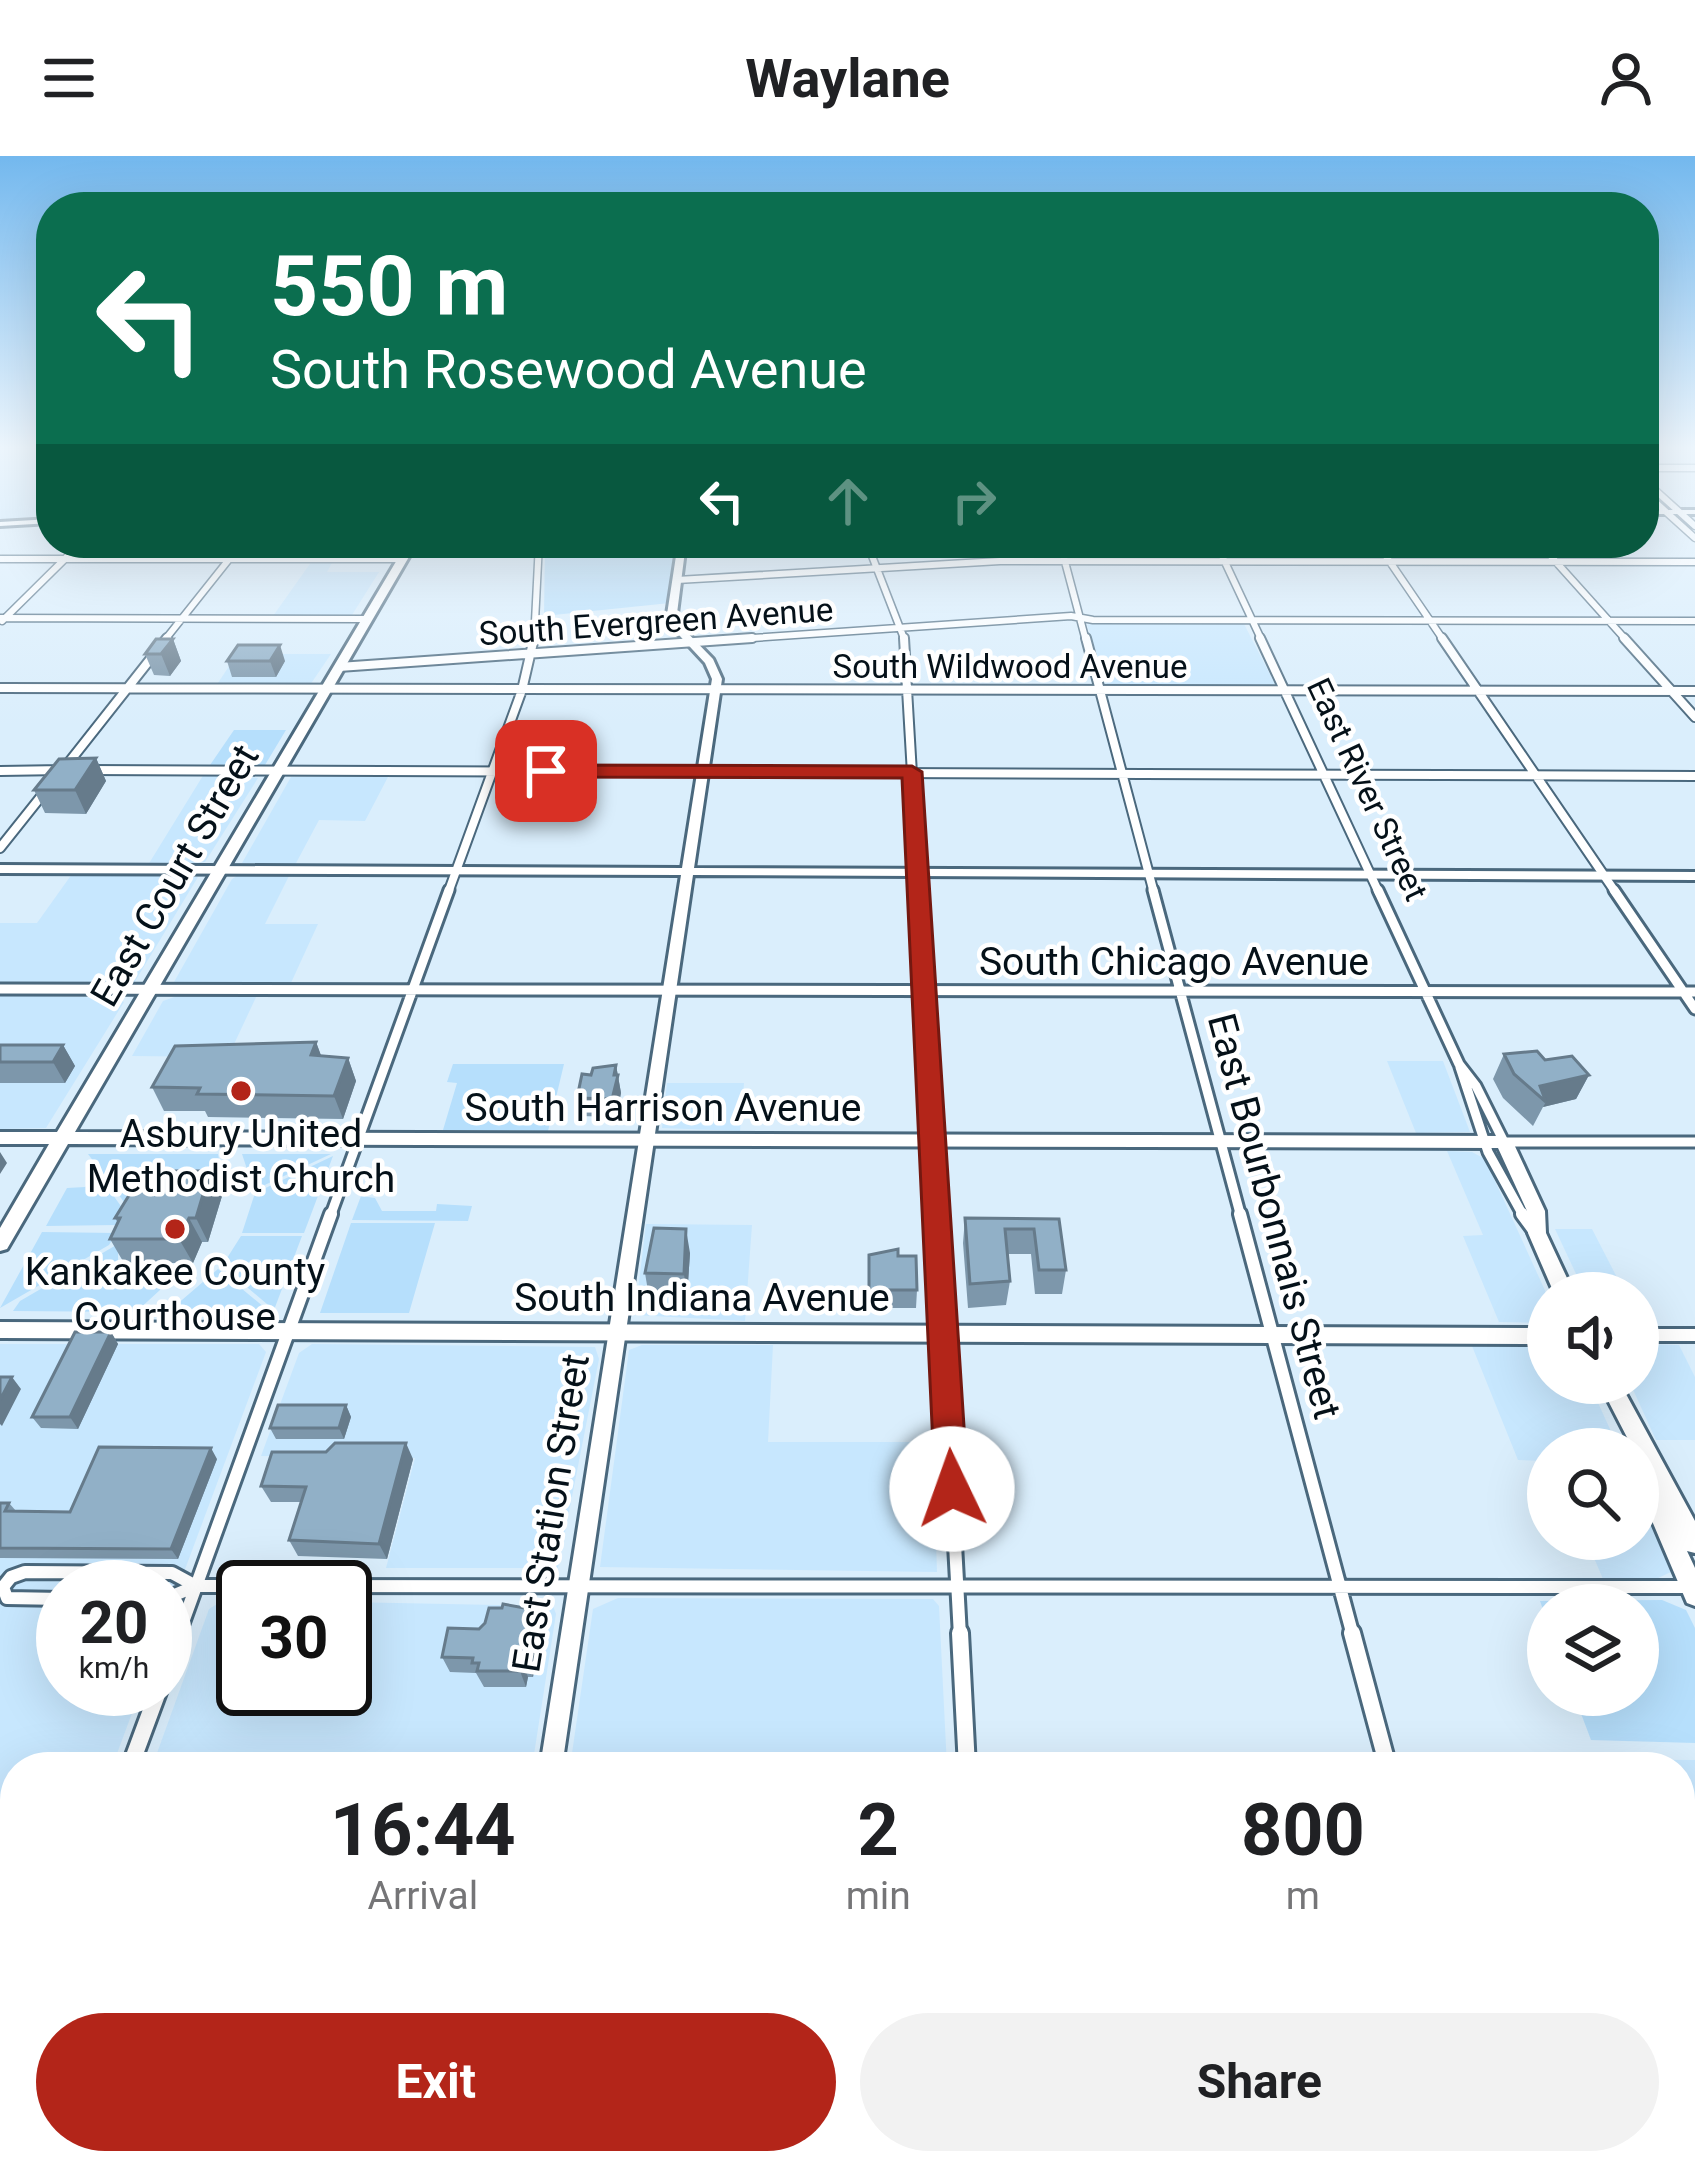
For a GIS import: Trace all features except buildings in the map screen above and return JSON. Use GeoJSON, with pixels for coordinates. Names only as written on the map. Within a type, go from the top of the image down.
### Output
{"type":"FeatureCollection","features":[{"type":"Feature","properties":{"kind":"main road","name":"East Court Street"},"geometry":{"type":"LineString","coordinates":[[0,1244],[403,559]]}},
{"type":"Feature","properties":{"kind":"main road","name":"South Harrison Avenue"},"geometry":{"type":"LineString","coordinates":[[0,1138],[1496,1142]]}},
{"type":"Feature","properties":{"kind":"main road","name":"East River Street"},"geometry":{"type":"LineString","coordinates":[[1496,1142],[1536,1211],[1537,1233],[1555,1272]]}},
{"type":"Feature","properties":{"kind":"main road","name":"South Indiana Avenue"},"geometry":{"type":"LineString","coordinates":[[0,1330],[1527,1336]]}},
{"type":"Feature","properties":{"kind":"main road"},"geometry":{"type":"LineString","coordinates":[[1618,1404],[1695,1544]]}},
{"type":"Feature","properties":{"kind":"main road"},"geometry":{"type":"LineString","coordinates":[[1659,1510],[1694,1590]]}},
{"type":"Feature","properties":{"kind":"street"},"geometry":{"type":"LineString","coordinates":[[192,1597],[523,690],[533,653],[538,558]]}},
{"type":"Feature","properties":{"kind":"street"},"geometry":{"type":"LineString","coordinates":[[680,558],[671,621],[712,664],[715,689]]}},
{"type":"Feature","properties":{"kind":"street"},"geometry":{"type":"LineString","coordinates":[[872,558],[901,628],[908,691],[966,1752]]}},
{"type":"Feature","properties":{"kind":"street","name":"East River Street"},"geometry":{"type":"LineString","coordinates":[[1223,558],[1496,1142]]}},
{"type":"Feature","properties":{"kind":"street"},"geometry":{"type":"LineString","coordinates":[[1387,558],[1603,876],[1689,992],[1695,1010]]}},
{"type":"Feature","properties":{"kind":"street"},"geometry":{"type":"LineString","coordinates":[[1553,558],[1695,717]]}},
{"type":"Feature","properties":{"kind":"street"},"geometry":{"type":"LineString","coordinates":[[0,559],[403,559]]}},
{"type":"Feature","properties":{"kind":"street"},"geometry":{"type":"LineString","coordinates":[[2,620],[65,559]]}},
{"type":"Feature","properties":{"kind":"street"},"geometry":{"type":"LineString","coordinates":[[0,848],[228,559]]}},
{"type":"Feature","properties":{"kind":"street"},"geometry":{"type":"LineString","coordinates":[[677,580],[1064,560],[1695,562]]}},
{"type":"Feature","properties":{"kind":"street","name":"East Bourbonnais Street"},"geometry":{"type":"LineString","coordinates":[[1064,560],[1384,1752]]}},
{"type":"Feature","properties":{"kind":"street","name":"South Evergreen Avenue"},"geometry":{"type":"LineString","coordinates":[[339,667],[1080,617],[1695,621]]}},
{"type":"Feature","properties":{"kind":"street"},"geometry":{"type":"LineString","coordinates":[[2,620],[367,619]]}},
{"type":"Feature","properties":{"kind":"street","name":"South Wildwood Avenue"},"geometry":{"type":"LineString","coordinates":[[0,688],[1695,691]]}},
{"type":"Feature","properties":{"kind":"street","name":"East Station Street"},"geometry":{"type":"LineString","coordinates":[[553,1752],[715,689]]}},
{"type":"Feature","properties":{"kind":"street"},"geometry":{"type":"LineString","coordinates":[[0,771],[1695,776]]}},
{"type":"Feature","properties":{"kind":"street"},"geometry":{"type":"LineString","coordinates":[[0,869],[1695,876]]}},
{"type":"Feature","properties":{"kind":"street","name":"South Chicago Avenue"},"geometry":{"type":"LineString","coordinates":[[0,989],[1689,992]]}},
{"type":"Feature","properties":{"kind":"street","name":"South Harrison Avenue"},"geometry":{"type":"LineString","coordinates":[[1496,1142],[1695,1142]]}},
{"type":"Feature","properties":{"kind":"street"},"geometry":{"type":"LineString","coordinates":[[1659,1335],[1695,1335]]}},
{"type":"Feature","properties":{"kind":"street"},"geometry":{"type":"LineString","coordinates":[[36,1572],[10,1577],[3,1587],[7,1598],[36,1599]]}},
{"type":"Feature","properties":{"kind":"street"},"geometry":{"type":"LineString","coordinates":[[192,1584],[196,1586]]}},
{"type":"Feature","properties":{"kind":"street"},"geometry":{"type":"LineString","coordinates":[[192,1588],[1694,1590]]}},
{"type":"Feature","properties":{"kind":"street"},"geometry":{"type":"LineString","coordinates":[[136,1752],[149,1716]]}},
{"type":"Feature","properties":{"kind":"shaded area"},"geometry":{"type":"Polygon","coordinates":[[[545,558],[675,558],[670,603],[544,616],[545,558]]]}},
{"type":"Feature","properties":{"kind":"shaded area"},"geometry":{"type":"Polygon","coordinates":[[[312,561],[333,561],[327,572],[379,572],[352,615],[273,616],[312,561]]]}},
{"type":"Feature","properties":{"kind":"shaded area"},"geometry":{"type":"Polygon","coordinates":[[[1244,624],[1275,684],[1108,687],[1087,625],[1244,624]]]}},
{"type":"Feature","properties":{"kind":"shaded area"},"geometry":{"type":"Polygon","coordinates":[[[237,654],[331,654],[310,685],[216,686],[237,654]]]}},
{"type":"Feature","properties":{"kind":"shaded area"},"geometry":{"type":"Polygon","coordinates":[[[234,730],[286,730],[265,765],[208,768],[234,730]]]}},
{"type":"Feature","properties":{"kind":"shaded area"},"geometry":{"type":"Polygon","coordinates":[[[204,774],[258,778],[205,862],[148,865],[204,774]]]}},
{"type":"Feature","properties":{"kind":"shaded area"},"geometry":{"type":"Polygon","coordinates":[[[389,775],[365,821],[319,820],[295,865],[242,863],[291,777],[389,775]]]}},
{"type":"Feature","properties":{"kind":"shaded area"},"geometry":{"type":"Polygon","coordinates":[[[72,874],[198,877],[134,983],[0,985],[0,923],[37,923],[72,874]]]}},
{"type":"Feature","properties":{"kind":"shaded area"},"geometry":{"type":"Polygon","coordinates":[[[240,874],[290,874],[265,924],[318,924],[290,985],[174,982],[232,879],[240,874]]]}},
{"type":"Feature","properties":{"kind":"shaded area"},"geometry":{"type":"Polygon","coordinates":[[[0,995],[124,1002],[46,1128],[0,1129],[0,995]]]}},
{"type":"Feature","properties":{"kind":"shaded area"},"geometry":{"type":"Polygon","coordinates":[[[180,995],[257,995],[228,1057],[132,1056],[163,1001],[180,995]]]}},
{"type":"Feature","properties":{"kind":"shaded area"},"geometry":{"type":"Polygon","coordinates":[[[1387,1061],[1443,1061],[1470,1132],[1416,1133],[1387,1061]]]}},
{"type":"Feature","properties":{"kind":"shaded area"},"geometry":{"type":"Polygon","coordinates":[[[453,1064],[564,1064],[548,1131],[443,1130],[457,1083],[447,1082],[453,1064]]]}},
{"type":"Feature","properties":{"kind":"shaded area"},"geometry":{"type":"Polygon","coordinates":[[[667,1083],[744,1083],[740,1131],[662,1128],[667,1083]]]}},
{"type":"Feature","properties":{"kind":"shaded area"},"geometry":{"type":"Polygon","coordinates":[[[1447,1151],[1472,1152],[1485,1159],[1537,1272],[1527,1272],[1527,1323],[1499,1322],[1463,1236],[1483,1235],[1447,1151]]]}},
{"type":"Feature","properties":{"kind":"shaded area"},"geometry":{"type":"Polygon","coordinates":[[[88,1154],[218,1154],[225,1190],[166,1190],[133,1214],[88,1154]]]}},
{"type":"Feature","properties":{"kind":"shaded area"},"geometry":{"type":"Polygon","coordinates":[[[242,1154],[331,1154],[254,1190],[242,1154]]]}},
{"type":"Feature","properties":{"kind":"shaded area"},"geometry":{"type":"Polygon","coordinates":[[[333,1156],[304,1233],[242,1233],[255,1193],[333,1156]]]}},
{"type":"Feature","properties":{"kind":"shaded area"},"geometry":{"type":"Polygon","coordinates":[[[99,1176],[126,1213],[116,1225],[46,1226],[67,1188],[85,1187],[99,1176]]]}},
{"type":"Feature","properties":{"kind":"shaded area"},"geometry":{"type":"Polygon","coordinates":[[[361,1196],[375,1198],[382,1211],[436,1211],[437,1204],[472,1206],[468,1221],[352,1220],[361,1196]]]}},
{"type":"Feature","properties":{"kind":"shaded area"},"geometry":{"type":"Polygon","coordinates":[[[351,1223],[435,1223],[409,1313],[320,1313],[351,1223]]]}},
{"type":"Feature","properties":{"kind":"shaded area"},"geometry":{"type":"Polygon","coordinates":[[[646,1224],[752,1225],[745,1321],[635,1315],[646,1224]]]}},
{"type":"Feature","properties":{"kind":"shaded area"},"geometry":{"type":"Polygon","coordinates":[[[1555,1229],[1592,1229],[1614,1272],[1575,1272],[1555,1229]]]}},
{"type":"Feature","properties":{"kind":"shaded area"},"geometry":{"type":"Polygon","coordinates":[[[42,1232],[116,1233],[109,1245],[0,1308],[42,1232]]]}},
{"type":"Feature","properties":{"kind":"shaded area"},"geometry":{"type":"Polygon","coordinates":[[[241,1236],[302,1236],[274,1310],[222,1266],[241,1236]]]}},
{"type":"Feature","properties":{"kind":"shaded area"},"geometry":{"type":"Polygon","coordinates":[[[118,1244],[118,1266],[167,1271],[160,1290],[136,1312],[13,1311],[20,1301],[118,1244]]]}},
{"type":"Feature","properties":{"kind":"shaded area"},"geometry":{"type":"Polygon","coordinates":[[[218,1269],[270,1312],[168,1312],[218,1269]]]}},
{"type":"Feature","properties":{"kind":"shaded area"},"geometry":{"type":"Polygon","coordinates":[[[0,1344],[259,1344],[266,1352],[188,1560],[36,1560],[36,1716],[131,1716],[118,1752],[0,1752],[0,1344]]]}},
{"type":"Feature","properties":{"kind":"shaded area"},"geometry":{"type":"Polygon","coordinates":[[[312,1344],[595,1347],[599,1359],[558,1568],[386,1568],[415,1458],[261,1456],[299,1353],[312,1344]]]}},
{"type":"Feature","properties":{"kind":"shaded area"},"geometry":{"type":"Polygon","coordinates":[[[642,1345],[773,1345],[768,1442],[933,1442],[937,1572],[600,1567],[629,1350],[642,1345]]]}},
{"type":"Feature","properties":{"kind":"shaded area"},"geometry":{"type":"Polygon","coordinates":[[[1659,1345],[1679,1345],[1695,1377],[1695,1440],[1659,1440],[1659,1428],[1651,1428],[1640,1404],[1659,1404],[1659,1345]]]}},
{"type":"Feature","properties":{"kind":"shaded area"},"geometry":{"type":"Polygon","coordinates":[[[1472,1346],[1527,1347],[1527,1404],[1599,1404],[1609,1428],[1527,1428],[1527,1460],[1518,1460],[1472,1346]]]}},
{"type":"Feature","properties":{"kind":"shaded area"},"geometry":{"type":"Polygon","coordinates":[[[1659,1543],[1671,1572],[1656,1579],[1603,1579],[1595,1560],[1659,1560],[1659,1543]]]}},
{"type":"Feature","properties":{"kind":"shaded area"},"geometry":{"type":"Polygon","coordinates":[[[618,1598],[933,1599],[939,1606],[946,1752],[572,1752],[593,1609],[618,1598]]]}},
{"type":"Feature","properties":{"kind":"shaded area"},"geometry":{"type":"Polygon","coordinates":[[[1659,1600],[1686,1610],[1695,1628],[1695,1743],[1591,1740],[1582,1716],[1659,1716],[1659,1600]]]}},
{"type":"Feature","properties":{"kind":"shaded area"},"geometry":{"type":"Polygon","coordinates":[[[372,1603],[553,1606],[556,1614],[534,1752],[157,1752],[170,1716],[192,1716],[192,1656],[209,1609],[216,1605],[216,1716],[372,1716],[372,1603]]]}},
{"type":"Feature","properties":{"kind":"place","name":"Asbury United Methodist Church"},"geometry":{"type":"Point","coordinates":[241,1091]}},
{"type":"Feature","properties":{"kind":"place","name":"Kankakee County Courthouse"},"geometry":{"type":"Point","coordinates":[175,1229]}},
{"type":"Feature","properties":{"kind":"route"},"geometry":{"type":"LineString","coordinates":[[546,771],[912,772],[952,1489]]}}]}
